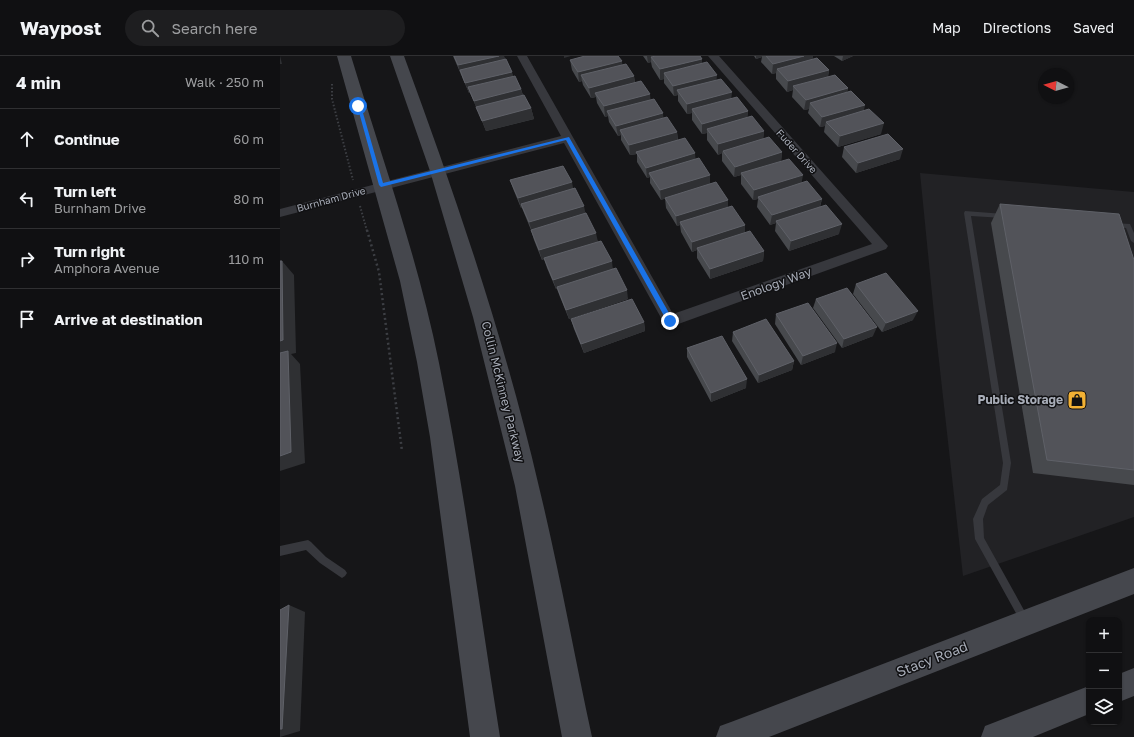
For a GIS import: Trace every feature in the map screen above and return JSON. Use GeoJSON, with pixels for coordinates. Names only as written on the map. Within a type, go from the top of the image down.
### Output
{"type":"FeatureCollection","features":[{"type":"Feature","properties":{"kind":"street"},"geometry":{"type":"LineString","coordinates":[[344,56],[410,281],[428,362],[442,437],[485,737]]}},
{"type":"Feature","properties":{"kind":"street","name":"Collin McKinney Parkway"},"geometry":{"type":"LineString","coordinates":[[397,56],[438,171],[483,317],[527,486],[577,737]]}},
{"type":"Feature","properties":{"kind":"street"},"geometry":{"type":"LineString","coordinates":[[522,56],[568,138]]}},
{"type":"Feature","properties":{"kind":"street","name":"Fuder Drive"},"geometry":{"type":"LineString","coordinates":[[713,56],[881,246]]}},
{"type":"Feature","properties":{"kind":"street","name":"Burnham Drive"},"geometry":{"type":"LineString","coordinates":[[280,213],[381,185],[568,138]]}},
{"type":"Feature","properties":{"kind":"street","name":"Enology Way"},"geometry":{"type":"LineString","coordinates":[[568,138],[670,321],[881,246]]}},
{"type":"Feature","properties":{"kind":"street","name":"Stacy Road"},"geometry":{"type":"LineString","coordinates":[[731,737],[1134,581]]}},
{"type":"Feature","properties":{"kind":"street"},"geometry":{"type":"LineString","coordinates":[[1122,687],[1134,682]]}},
{"type":"Feature","properties":{"kind":"street"},"geometry":{"type":"LineString","coordinates":[[996,737],[1086,701]]}},
{"type":"Feature","properties":{"kind":"lane"},"geometry":{"type":"LineString","coordinates":[[1013,217],[967,213],[1007,463],[1004,487],[985,502],[978,519],[980,539],[1026,623]]}},
{"type":"Feature","properties":{"kind":"lane"},"geometry":{"type":"LineString","coordinates":[[1105,224],[1128,226],[1134,241]]}},
{"type":"Feature","properties":{"kind":"lane"},"geometry":{"type":"LineString","coordinates":[[280,551],[308,545],[323,560],[342,573]]}},
{"type":"Feature","properties":{"kind":"path"},"geometry":{"type":"LineString","coordinates":[[332,83],[332,99],[356,192],[379,272],[402,451]]}},
{"type":"Feature","properties":{"kind":"shaded area"},"geometry":{"type":"Polygon","coordinates":[[[920,173],[1134,192],[1134,517],[963,576],[936,334],[920,173]]]}},
{"type":"Feature","properties":{"kind":"building"},"geometry":{"type":"Polygon","coordinates":[[[454,56],[499,56],[458,65],[454,56]]]}},
{"type":"Feature","properties":{"kind":"building"},"geometry":{"type":"Polygon","coordinates":[[[585,56],[618,56],[622,61],[578,72],[570,60],[585,56]]]}},
{"type":"Feature","properties":{"kind":"building"},"geometry":{"type":"Polygon","coordinates":[[[700,56],[702,59],[660,69],[651,57],[700,56]]]}},
{"type":"Feature","properties":{"kind":"building"},"geometry":{"type":"Polygon","coordinates":[[[766,56],[804,56],[773,64],[766,56]]]}},
{"type":"Feature","properties":{"kind":"building"},"geometry":{"type":"Polygon","coordinates":[[[817,58],[829,70],[788,81],[777,69],[817,58]]]}},
{"type":"Feature","properties":{"kind":"building"},"geometry":{"type":"Polygon","coordinates":[[[506,59],[512,72],[465,83],[460,70],[506,59]]]}},
{"type":"Feature","properties":{"kind":"building"},"geometry":{"type":"Polygon","coordinates":[[[707,62],[717,75],[673,86],[664,73],[707,62]]]}},
{"type":"Feature","properties":{"kind":"building"},"geometry":{"type":"Polygon","coordinates":[[[626,64],[634,76],[589,88],[581,75],[626,64]]]}},
{"type":"Feature","properties":{"kind":"building"},"geometry":{"type":"Polygon","coordinates":[[[835,75],[848,88],[806,100],[793,86],[835,75]]]}},
{"type":"Feature","properties":{"kind":"building"},"geometry":{"type":"Polygon","coordinates":[[[515,76],[521,89],[474,101],[468,87],[515,76]]]}},
{"type":"Feature","properties":{"kind":"building"},"geometry":{"type":"Polygon","coordinates":[[[721,79],[732,92],[687,104],[677,90],[721,79]]]}},
{"type":"Feature","properties":{"kind":"building"},"geometry":{"type":"Polygon","coordinates":[[[641,81],[650,94],[604,106],[595,93],[641,81]]]}},
{"type":"Feature","properties":{"kind":"building"},"geometry":{"type":"Polygon","coordinates":[[[851,91],[865,105],[822,117],[810,103],[851,91]]]}},
{"type":"Feature","properties":{"kind":"building"},"geometry":{"type":"Polygon","coordinates":[[[524,95],[531,108],[482,121],[476,107],[524,95]]]}},
{"type":"Feature","properties":{"kind":"building"},"geometry":{"type":"Polygon","coordinates":[[[737,97],[748,111],[702,124],[692,109],[737,97]]]}},
{"type":"Feature","properties":{"kind":"building"},"geometry":{"type":"Polygon","coordinates":[[[654,99],[663,113],[616,126],[607,111],[654,99]]]}},
{"type":"Feature","properties":{"kind":"building"},"geometry":{"type":"Polygon","coordinates":[[[869,109],[884,123],[840,136],[826,122],[869,109]]]}},
{"type":"Feature","properties":{"kind":"building"},"geometry":{"type":"Polygon","coordinates":[[[752,116],[764,131],[718,144],[707,129],[752,116]]]}},
{"type":"Feature","properties":{"kind":"building"},"geometry":{"type":"Polygon","coordinates":[[[667,117],[677,132],[629,145],[620,130],[667,117]]]}},
{"type":"Feature","properties":{"kind":"building"},"geometry":{"type":"Polygon","coordinates":[[[888,134],[903,149],[858,163],[844,147],[888,134]]]}},
{"type":"Feature","properties":{"kind":"building"},"geometry":{"type":"Polygon","coordinates":[[[769,137],[782,152],[735,167],[723,151],[769,137]]]}},
{"type":"Feature","properties":{"kind":"building"},"geometry":{"type":"Polygon","coordinates":[[[685,138],[695,153],[646,168],[636,152],[685,138]]]}},
{"type":"Feature","properties":{"kind":"building"},"geometry":{"type":"Polygon","coordinates":[[[699,158],[710,175],[660,190],[649,173],[699,158]]]}},
{"type":"Feature","properties":{"kind":"building"},"geometry":{"type":"Polygon","coordinates":[[[789,159],[803,175],[754,190],[741,173],[789,159]]]}},
{"type":"Feature","properties":{"kind":"building"},"geometry":{"type":"Polygon","coordinates":[[[563,166],[572,182],[518,198],[510,180],[563,166]]]}},
{"type":"Feature","properties":{"kind":"building"},"geometry":{"type":"Polygon","coordinates":[[[807,181],[822,199],[772,215],[758,197],[807,181]]]}},
{"type":"Feature","properties":{"kind":"building"},"geometry":{"type":"Polygon","coordinates":[[[716,182],[728,200],[676,216],[665,198],[716,182]]]}},
{"type":"Feature","properties":{"kind":"building"},"geometry":{"type":"Polygon","coordinates":[[[575,188],[584,206],[529,222],[521,204],[575,188]]]}},
{"type":"Feature","properties":{"kind":"building","name":"Public Storage"},"geometry":{"type":"Polygon","coordinates":[[[1000,204],[1119,214],[1134,260],[1134,470],[1047,460],[1000,204]]]}},
{"type":"Feature","properties":{"kind":"building"},"geometry":{"type":"Polygon","coordinates":[[[826,205],[842,224],[791,241],[776,221],[826,205]]]}},
{"type":"Feature","properties":{"kind":"building"},"geometry":{"type":"Polygon","coordinates":[[[732,206],[745,225],[692,242],[680,222],[732,206]]]}},
{"type":"Feature","properties":{"kind":"building"},"geometry":{"type":"Polygon","coordinates":[[[586,213],[596,233],[539,250],[531,230],[586,213]]]}},
{"type":"Feature","properties":{"kind":"building"},"geometry":{"type":"Polygon","coordinates":[[[750,231],[764,251],[710,269],[697,248],[750,231]]]}},
{"type":"Feature","properties":{"kind":"building"},"geometry":{"type":"Polygon","coordinates":[[[601,241],[612,261],[553,280],[544,258],[601,241]]]}},
{"type":"Feature","properties":{"kind":"building"},"geometry":{"type":"Polygon","coordinates":[[[280,261],[282,261],[283,340],[280,341],[280,261]]]}},
{"type":"Feature","properties":{"kind":"building"},"geometry":{"type":"Polygon","coordinates":[[[616,268],[627,290],[566,310],[557,287],[616,268]]]}},
{"type":"Feature","properties":{"kind":"building"},"geometry":{"type":"Polygon","coordinates":[[[886,273],[918,311],[886,323],[856,284],[886,273]]]}},
{"type":"Feature","properties":{"kind":"building"},"geometry":{"type":"Polygon","coordinates":[[[847,288],[877,327],[844,339],[816,299],[847,288]]]}},
{"type":"Feature","properties":{"kind":"building"},"geometry":{"type":"Polygon","coordinates":[[[632,299],[644,322],[581,344],[571,319],[632,299]]]}},
{"type":"Feature","properties":{"kind":"building"},"geometry":{"type":"Polygon","coordinates":[[[808,303],[837,343],[803,356],[776,314],[808,303]]]}},
{"type":"Feature","properties":{"kind":"building"},"geometry":{"type":"Polygon","coordinates":[[[766,319],[794,361],[759,375],[733,332],[766,319]]]}},
{"type":"Feature","properties":{"kind":"building"},"geometry":{"type":"Polygon","coordinates":[[[722,336],[747,379],[711,393],[687,348],[722,336]]]}},
{"type":"Feature","properties":{"kind":"building"},"geometry":{"type":"Polygon","coordinates":[[[288,351],[291,452],[280,456],[280,353],[288,351]]]}},
{"type":"Feature","properties":{"kind":"building"},"geometry":{"type":"Polygon","coordinates":[[[289,605],[282,729],[280,729],[280,610],[289,605]]]}},
{"type":"Feature","properties":{"kind":"place","name":"Public Storage"},"geometry":{"type":"Point","coordinates":[1077,400]}},
{"type":"Feature","properties":{"kind":"route"},"geometry":{"type":"LineString","coordinates":[[358,106],[381,185],[568,138],[670,321]]}}]}
